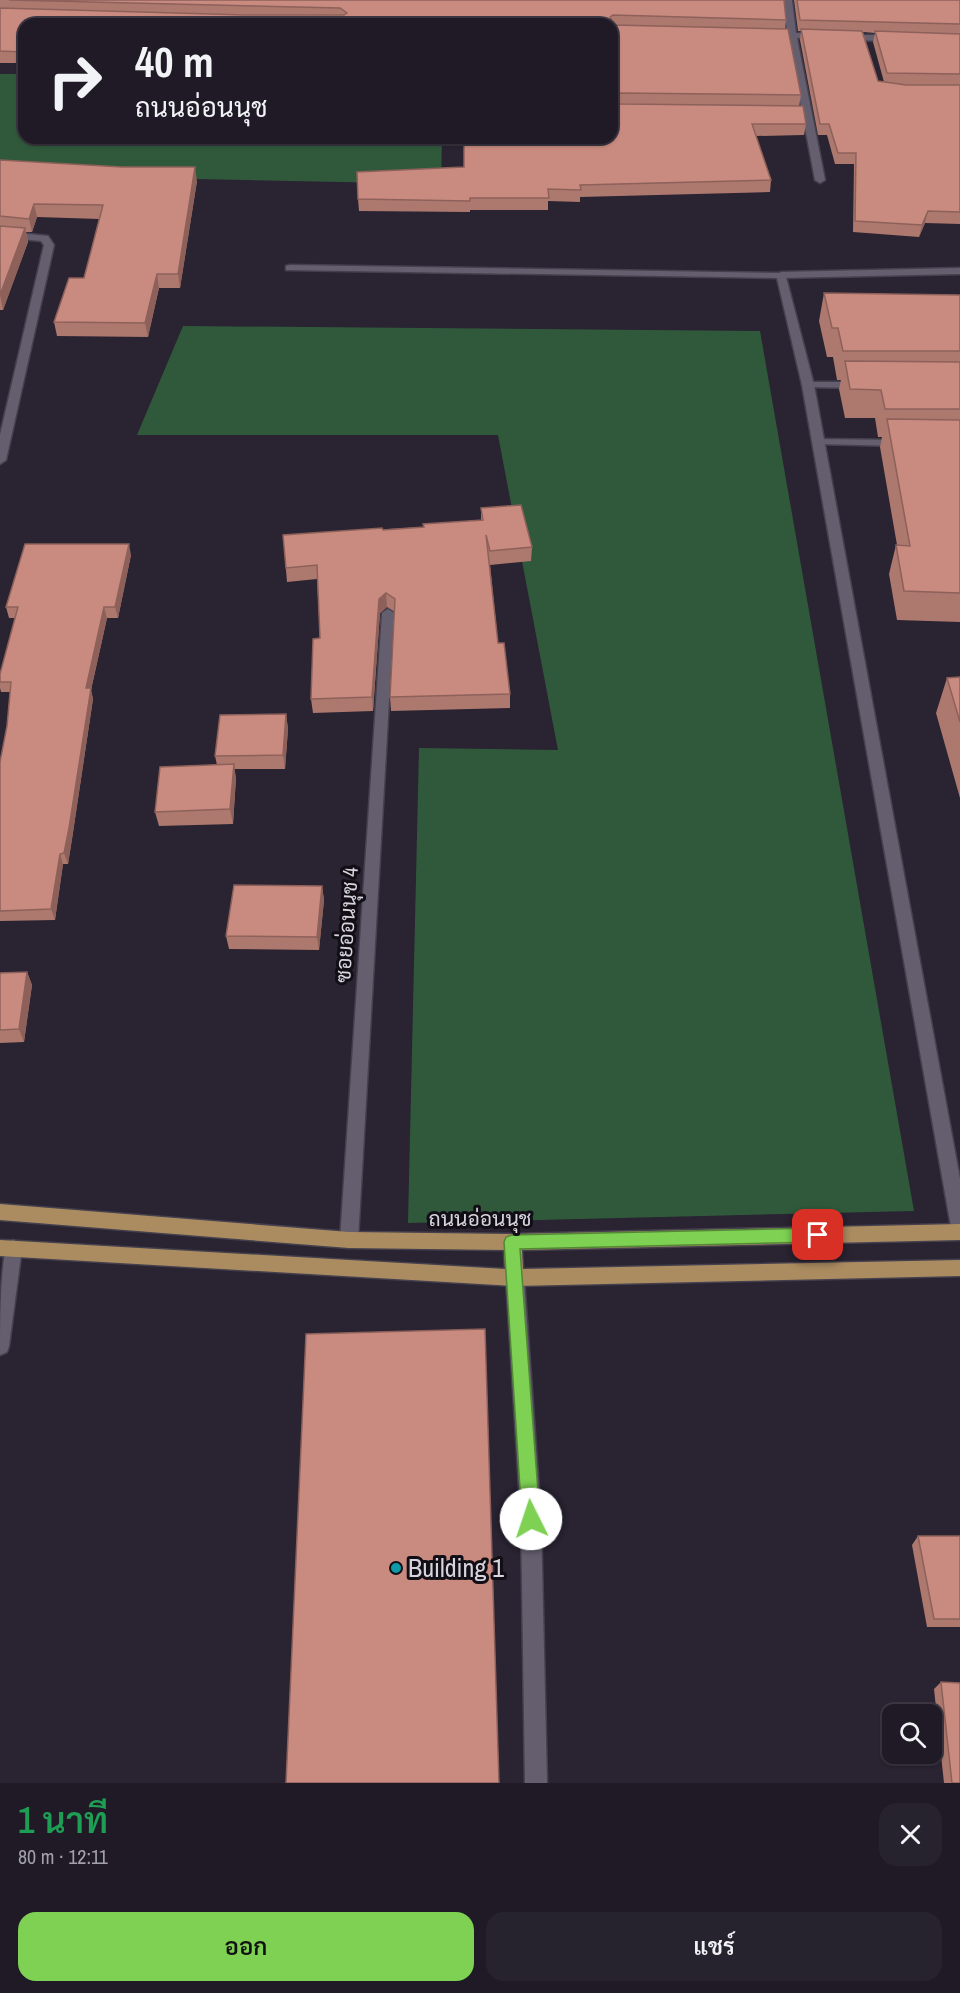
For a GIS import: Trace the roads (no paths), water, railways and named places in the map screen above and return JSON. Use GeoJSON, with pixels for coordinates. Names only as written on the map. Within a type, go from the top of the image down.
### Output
{"type":"FeatureCollection","features":[{"type":"Feature","properties":{"kind":"main road","name":"ถนนอ่อนนุช"},"geometry":{"type":"LineString","coordinates":[[0,1212],[349,1240],[512,1242],[960,1232]]}},
{"type":"Feature","properties":{"kind":"main road"},"geometry":{"type":"LineString","coordinates":[[512,1242],[515,1278]]}},
{"type":"Feature","properties":{"kind":"main road"},"geometry":{"type":"LineString","coordinates":[[7,1248],[515,1278],[960,1268]]}},
{"type":"Feature","properties":{"kind":"street"},"geometry":{"type":"LineString","coordinates":[[789,0],[792,36],[820,180]]}},
{"type":"Feature","properties":{"kind":"street"},"geometry":{"type":"LineString","coordinates":[[756,35],[866,41],[900,38]]}},
{"type":"Feature","properties":{"kind":"street"},"geometry":{"type":"LineString","coordinates":[[794,112],[806,112]]}},
{"type":"Feature","properties":{"kind":"street"},"geometry":{"type":"LineString","coordinates":[[0,234],[44,238],[49,245],[0,460]]}},
{"type":"Feature","properties":{"kind":"street"},"geometry":{"type":"LineString","coordinates":[[290,268],[781,275],[960,272]]}},
{"type":"Feature","properties":{"kind":"street"},"geometry":{"type":"LineString","coordinates":[[781,275],[808,385],[960,1227]]}},
{"type":"Feature","properties":{"kind":"street"},"geometry":{"type":"LineString","coordinates":[[808,385],[878,385]]}},
{"type":"Feature","properties":{"kind":"street"},"geometry":{"type":"LineString","coordinates":[[818,442],[913,443]]}},
{"type":"Feature","properties":{"kind":"street","name":"ซอยอ่อนนุช 4"},"geometry":{"type":"LineString","coordinates":[[349,1240],[388,613]]}},
{"type":"Feature","properties":{"kind":"street"},"geometry":{"type":"LineString","coordinates":[[0,1347],[7,1248]]}},
{"type":"Feature","properties":{"kind":"street"},"geometry":{"type":"LineString","coordinates":[[515,1278],[531,1519],[536,1783]]}},
{"type":"Feature","properties":{"kind":"place","name":"Building 1"},"geometry":{"type":"Point","coordinates":[396,1568]}}]}
